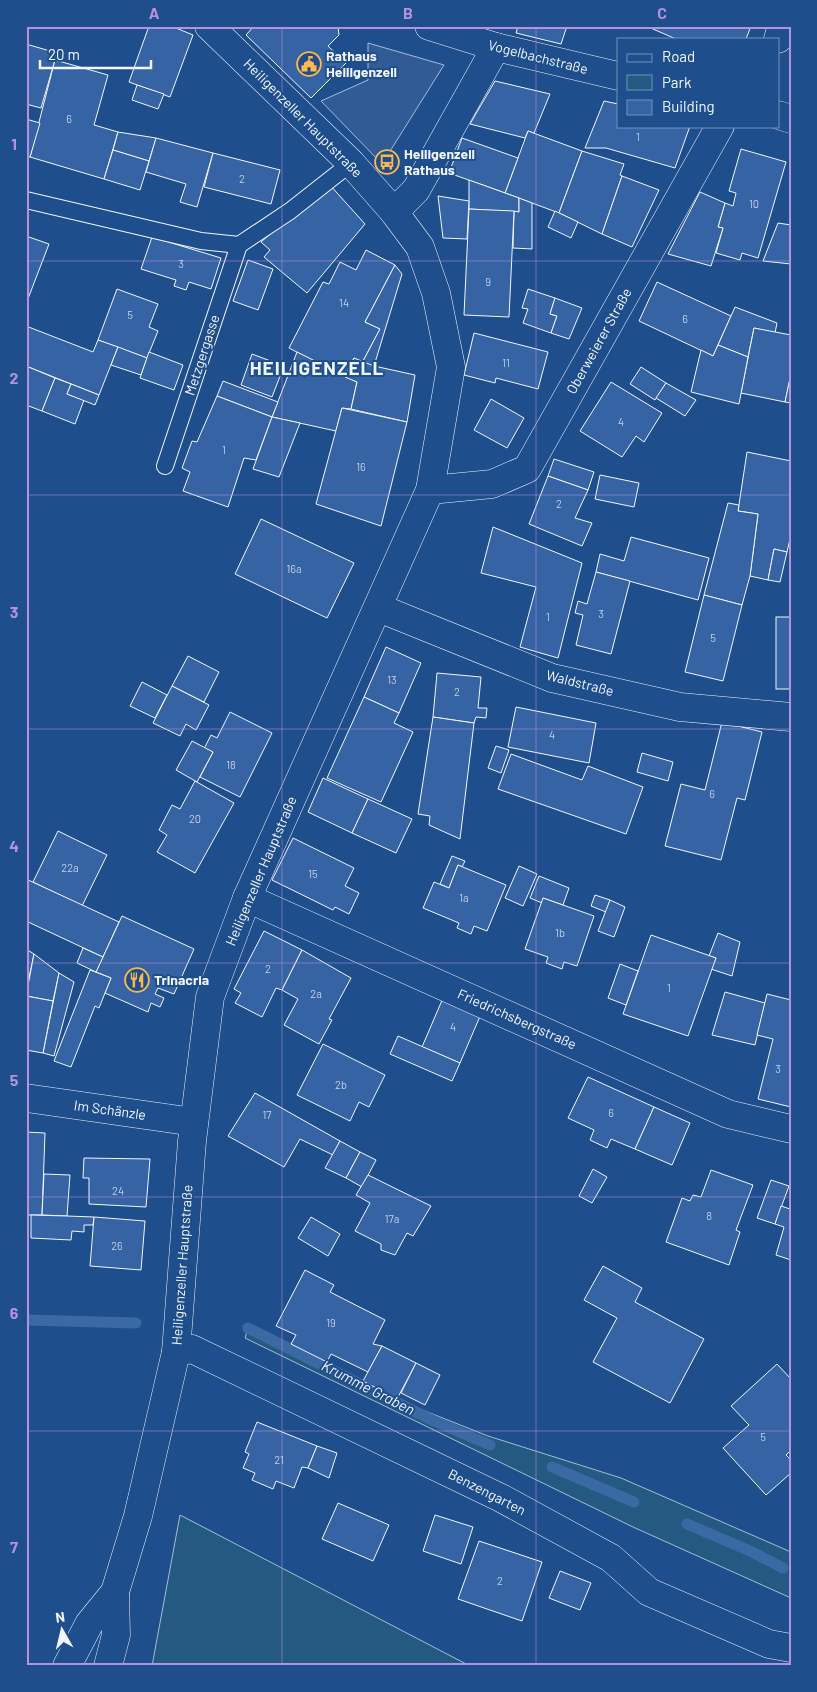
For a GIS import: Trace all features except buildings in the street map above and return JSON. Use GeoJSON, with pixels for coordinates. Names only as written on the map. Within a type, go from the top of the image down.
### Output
{"type":"FeatureCollection","features":[{"type":"Feature","properties":{"kind":"street","name":"Heiligenzeller Hauptstraße"},"geometry":{"type":"LineString","coordinates":[[108,1666],[116,1635],[115,1592],[138,1516],[176,1352],[194,1122],[210,997],[247,898],[379,608],[430,490],[451,366],[436,293],[420,247],[394,212],[351,164],[210,26]]}},
{"type":"Feature","properties":{"kind":"street","name":"Vogelbachstraße"},"geometry":{"type":"LineString","coordinates":[[429,26],[496,47],[617,76]]}},
{"type":"Feature","properties":{"kind":"street"},"geometry":{"type":"LineString","coordinates":[[778,38],[782,26]]}},
{"type":"Feature","properties":{"kind":"street"},"geometry":{"type":"LineString","coordinates":[[394,212],[416,190],[496,47]]}},
{"type":"Feature","properties":{"kind":"street","name":"Oberweierer Straße"},"geometry":{"type":"LineString","coordinates":[[430,490],[492,484],[527,469],[719,128]]}},
{"type":"Feature","properties":{"kind":"street","name":"Waldstraße"},"geometry":{"type":"LineString","coordinates":[[379,608],[552,678],[680,707],[791,717]]}},
{"type":"Feature","properties":{"kind":"street","name":"Friedrichsbergstraße"},"geometry":{"type":"LineString","coordinates":[[247,898],[728,1114],[791,1129]]}},
{"type":"Feature","properties":{"kind":"street","name":"Im Schänzle"},"geometry":{"type":"LineString","coordinates":[[26,1098],[194,1122]]}},
{"type":"Feature","properties":{"kind":"street","name":"Benzengarten"},"geometry":{"type":"LineString","coordinates":[[176,1352],[192,1349],[502,1498],[612,1558],[649,1592],[768,1644],[791,1648]]}},
{"type":"Feature","properties":{"kind":"street","name":"Heiligenzeller Hauptstraße"},"geometry":{"type":"LineString","coordinates":[[67,1666],[89,1624],[115,1592]]}},
{"type":"Feature","properties":{"kind":"lane"},"geometry":{"type":"LineString","coordinates":[[26,200],[202,241],[239,244],[283,216],[351,164]]}},
{"type":"Feature","properties":{"kind":"lane","name":"Metzgergasse"},"geometry":{"type":"LineString","coordinates":[[165,466],[239,244]]}},
{"type":"Feature","properties":{"kind":"green space"},"geometry":{"type":"Polygon","coordinates":[[[255,1327],[420,1409],[488,1436],[621,1478],[791,1552],[791,1598],[633,1527],[245,1338],[248,1328],[255,1327]]]}},
{"type":"Feature","properties":{"kind":"green space"},"geometry":{"type":"Polygon","coordinates":[[[180,1515],[470,1666],[152,1666],[180,1515]]]}},
{"type":"Feature","properties":{"kind":"shaded area"},"geometry":{"type":"Polygon","coordinates":[[[368,43],[444,65],[382,164],[321,101],[368,80],[368,43]]]}},
{"type":"Feature","properties":{"kind":"waterway","name":"Krumme Graben"},"geometry":{"type":"LineString","coordinates":[[26,1320],[136,1323]]}},
{"type":"Feature","properties":{"kind":"waterway","name":"Krumme Graben"},"geometry":{"type":"LineString","coordinates":[[248,1328],[432,1420],[490,1445]]}},
{"type":"Feature","properties":{"kind":"waterway","name":"Krumme Graben"},"geometry":{"type":"LineString","coordinates":[[552,1467],[634,1502]]}},
{"type":"Feature","properties":{"kind":"waterway","name":"Krumme Graben"},"geometry":{"type":"LineString","coordinates":[[687,1524],[750,1551],[783,1568]]}},
{"type":"Feature","properties":{"kind":"place","name":"Rathaus Heiligenzell"},"geometry":{"type":"Point","coordinates":[309,64]}},
{"type":"Feature","properties":{"kind":"place","name":"Heiligenzell Rathaus"},"geometry":{"type":"Point","coordinates":[387,162]}},
{"type":"Feature","properties":{"kind":"place","name":"Trinacria"},"geometry":{"type":"Point","coordinates":[137,980]}},
{"type":"Feature","properties":{"kind":"district","name":"HEILIGENZELL"},"geometry":{"type":"Point","coordinates":[317,368]}}]}
